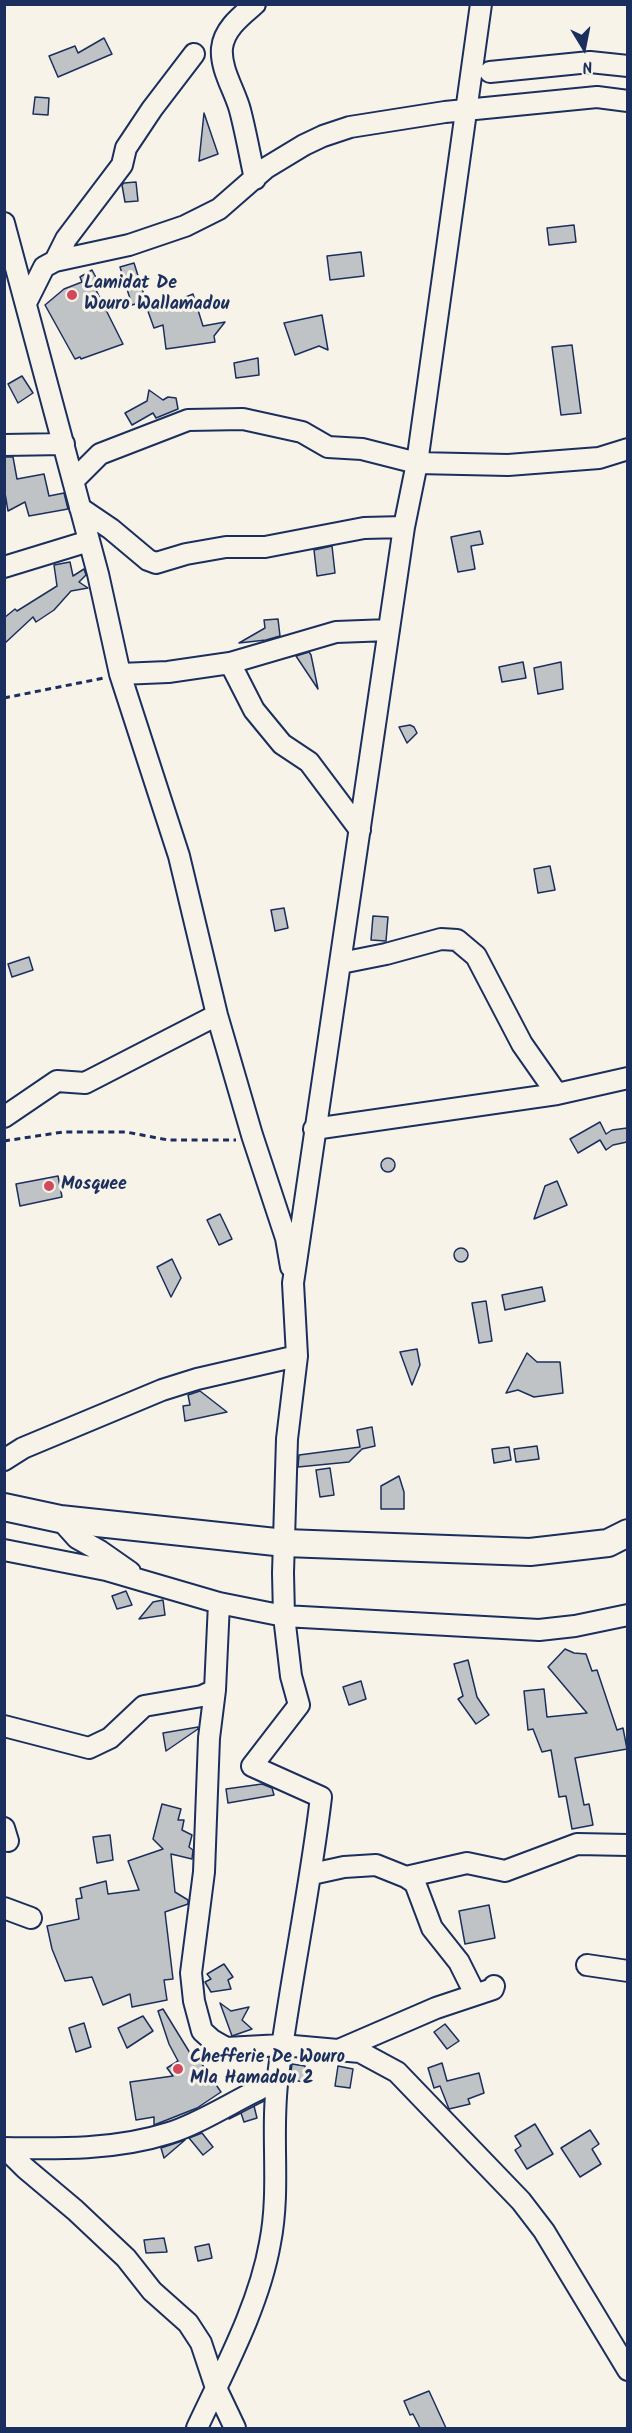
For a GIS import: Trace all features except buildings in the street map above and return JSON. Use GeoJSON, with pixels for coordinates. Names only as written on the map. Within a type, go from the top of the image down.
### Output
{"type":"FeatureCollection","features":[{"type":"Feature","properties":{"kind":"main road"},"geometry":{"type":"LineString","coordinates":[[4,1507],[60,1519],[285,1543],[530,1552],[608,1543],[627,1533]]}},
{"type":"Feature","properties":{"kind":"street"},"geometry":{"type":"LineString","coordinates":[[255,4],[226,34],[222,49],[226,71],[240,109],[255,179]]}},
{"type":"Feature","properties":{"kind":"street"},"geometry":{"type":"LineString","coordinates":[[293,1283],[404,527],[417,463],[481,4]]}},
{"type":"Feature","properties":{"kind":"street"},"geometry":{"type":"LineString","coordinates":[[55,261],[66,239],[86,210],[122,165],[126,148],[152,108],[194,54]]}},
{"type":"Feature","properties":{"kind":"street"},"geometry":{"type":"LineString","coordinates":[[490,72],[590,62],[627,66]]}},
{"type":"Feature","properties":{"kind":"street"},"geometry":{"type":"LineString","coordinates":[[26,303],[44,267],[55,261],[129,245],[185,226],[219,209],[266,168],[323,136],[350,127],[465,111],[597,97],[627,101]]}},
{"type":"Feature","properties":{"kind":"street"},"geometry":{"type":"LineString","coordinates":[[4,223],[89,541],[120,674],[179,856],[217,1015],[252,1135],[286,1238],[293,1283],[297,1356],[287,1439],[284,1616],[291,1676],[299,1705],[252,1766],[321,1797],[312,1874],[275,2097],[276,2200],[270,2243],[259,2288],[197,2428]]}},
{"type":"Feature","properties":{"kind":"street"},"geometry":{"type":"LineString","coordinates":[[73,481],[100,454],[189,420],[243,419],[302,432],[328,447],[362,449],[417,463],[508,465],[599,458],[627,449]]}},
{"type":"Feature","properties":{"kind":"street"},"geometry":{"type":"LineString","coordinates":[[4,445],[64,444]]}},
{"type":"Feature","properties":{"kind":"street"},"geometry":{"type":"LineString","coordinates":[[80,508],[111,529],[147,560],[156,563],[186,554],[226,547],[265,547],[364,528],[404,527]]}},
{"type":"Feature","properties":{"kind":"street"},"geometry":{"type":"LineString","coordinates":[[4,567],[89,541]]}},
{"type":"Feature","properties":{"kind":"street"},"geometry":{"type":"LineString","coordinates":[[120,674],[168,672],[230,663],[336,632],[389,630]]}},
{"type":"Feature","properties":{"kind":"street"},"geometry":{"type":"LineString","coordinates":[[230,663],[254,710],[282,744],[309,762],[360,830]]}},
{"type":"Feature","properties":{"kind":"street"},"geometry":{"type":"LineString","coordinates":[[341,963],[441,939],[457,940],[476,956],[522,1044],[557,1094]]}},
{"type":"Feature","properties":{"kind":"street"},"geometry":{"type":"LineString","coordinates":[[4,1117],[57,1081],[85,1083],[217,1015]]}},
{"type":"Feature","properties":{"kind":"street"},"geometry":{"type":"LineString","coordinates":[[314,1129],[557,1094],[627,1078]]}},
{"type":"Feature","properties":{"kind":"street"},"geometry":{"type":"LineString","coordinates":[[4,1460],[23,1448],[162,1390],[197,1379],[297,1356]]}},
{"type":"Feature","properties":{"kind":"street"},"geometry":{"type":"LineString","coordinates":[[60,1519],[77,1538],[100,1551],[144,1583]]}},
{"type":"Feature","properties":{"kind":"street"},"geometry":{"type":"LineString","coordinates":[[4,1550],[106,1570],[219,1604],[284,1616],[539,1630],[575,1626],[627,1615]]}},
{"type":"Feature","properties":{"kind":"street"},"geometry":{"type":"LineString","coordinates":[[219,1604],[215,1690],[209,1738],[204,1872],[191,1973],[194,2001],[202,2031],[226,2048],[282,2045],[360,2052],[396,2072],[521,2201],[544,2231],[627,2370]]}},
{"type":"Feature","properties":{"kind":"street"},"geometry":{"type":"LineString","coordinates":[[4,1726],[89,1748],[110,1738],[144,1706],[202,1696],[215,1690]]}},
{"type":"Feature","properties":{"kind":"street"},"geometry":{"type":"LineString","coordinates":[[406,1877],[467,1863],[505,1870],[577,1844],[627,1845]]}},
{"type":"Feature","properties":{"kind":"street"},"geometry":{"type":"LineString","coordinates":[[312,1874],[344,1867],[376,1865],[415,1883],[432,1928],[459,1962],[475,1994]]}},
{"type":"Feature","properties":{"kind":"street"},"geometry":{"type":"LineString","coordinates":[[4,1908],[31,1918]]}},
{"type":"Feature","properties":{"kind":"street"},"geometry":{"type":"LineString","coordinates":[[587,1965],[627,1971]]}},
{"type":"Feature","properties":{"kind":"street"},"geometry":{"type":"LineString","coordinates":[[341,2049],[436,2008],[493,1989],[494,1986]]}},
{"type":"Feature","properties":{"kind":"street"},"geometry":{"type":"LineString","coordinates":[[5,2148],[90,2147],[136,2142],[160,2136],[171,2133],[264,2087],[278,2077]]}},
{"type":"Feature","properties":{"kind":"street"},"geometry":{"type":"LineString","coordinates":[[5,2148],[126,2258],[152,2291],[188,2323],[201,2343],[216,2388],[235,2428]]}},
{"type":"Feature","properties":{"kind":"path"},"geometry":{"type":"LineString","coordinates":[[4,698],[120,674]]}},
{"type":"Feature","properties":{"kind":"path"},"geometry":{"type":"LineString","coordinates":[[4,1141],[63,1132],[126,1131],[168,1140],[239,1140],[252,1135]]}},
{"type":"Feature","properties":{"kind":"place","name":"Lamidat De Wouro Wallamadou"},"geometry":{"type":"Point","coordinates":[72,295]}},
{"type":"Feature","properties":{"kind":"place","name":"Mosquee"},"geometry":{"type":"Point","coordinates":[49,1186]}},
{"type":"Feature","properties":{"kind":"place","name":"Chefferie De Wouro Mla Hamadou 2"},"geometry":{"type":"Point","coordinates":[178,2069]}}]}
